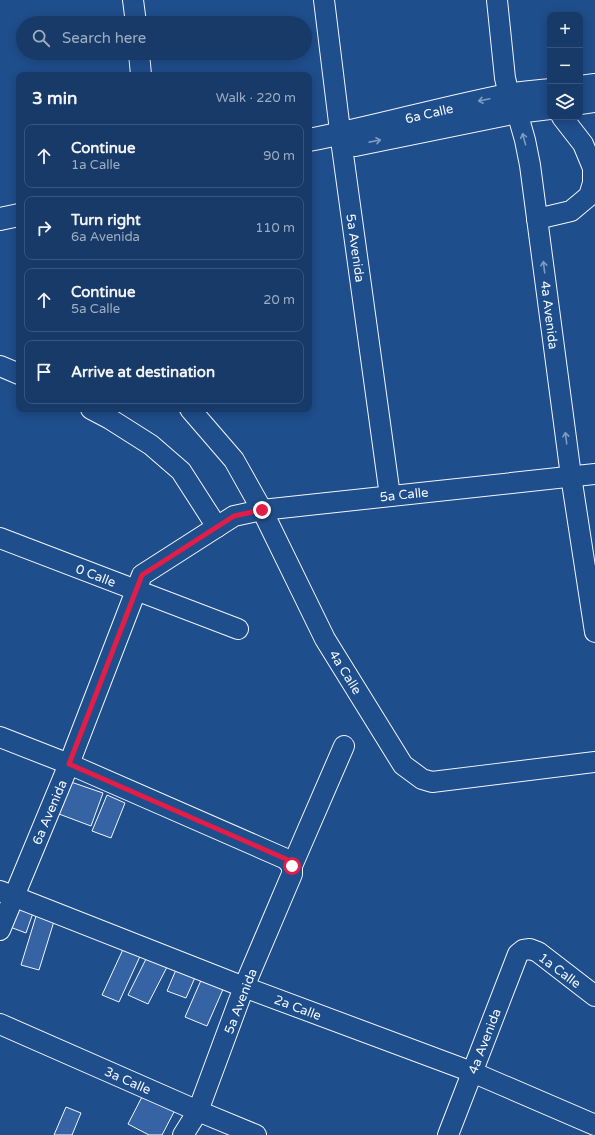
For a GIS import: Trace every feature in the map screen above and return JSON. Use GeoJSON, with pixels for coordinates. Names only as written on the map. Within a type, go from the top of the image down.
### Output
{"type":"FeatureCollection","features":[{"type":"Feature","properties":{"kind":"main road"},"geometry":{"type":"LineString","coordinates":[[583,87],[595,85]]}},
{"type":"Feature","properties":{"kind":"main road","name":"6a Calle"},"geometry":{"type":"LineString","coordinates":[[513,104],[547,91]]}},
{"type":"Feature","properties":{"kind":"main road"},"geometry":{"type":"LineString","coordinates":[[583,103],[595,101]]}},
{"type":"Feature","properties":{"kind":"main road","name":"6a Calle"},"geometry":{"type":"LineString","coordinates":[[312,153],[424,113],[513,104],[547,108]]}},
{"type":"Feature","properties":{"kind":"main road","name":"6a Calle"},"geometry":{"type":"LineString","coordinates":[[312,140],[342,141]]}},
{"type":"Feature","properties":{"kind":"main road"},"geometry":{"type":"LineString","coordinates":[[0,205],[16,201]]}},
{"type":"Feature","properties":{"kind":"main road"},"geometry":{"type":"LineString","coordinates":[[0,219],[16,216]]}},
{"type":"Feature","properties":{"kind":"street"},"geometry":{"type":"LineString","coordinates":[[133,0],[135,16]]}},
{"type":"Feature","properties":{"kind":"street","name":"5a Avenida"},"geometry":{"type":"LineString","coordinates":[[324,0],[390,496]]}},
{"type":"Feature","properties":{"kind":"street","name":"4a Avenida"},"geometry":{"type":"LineString","coordinates":[[497,0],[505,78],[525,140],[530,166],[571,476],[595,632]]}},
{"type":"Feature","properties":{"kind":"street"},"geometry":{"type":"LineString","coordinates":[[140,60],[141,72]]}},
{"type":"Feature","properties":{"kind":"street"},"geometry":{"type":"LineString","coordinates":[[538,220],[571,211],[589,196],[593,183],[593,168],[584,144],[564,120]]}},
{"type":"Feature","properties":{"kind":"street"},"geometry":{"type":"LineString","coordinates":[[0,366],[16,373]]}},
{"type":"Feature","properties":{"kind":"street"},"geometry":{"type":"LineString","coordinates":[[96,412],[151,445],[181,471],[217,527]]}},
{"type":"Feature","properties":{"kind":"street","name":"4a Calle"},"geometry":{"type":"LineString","coordinates":[[193,412],[234,460],[262,510],[325,639],[403,765],[422,779],[432,782],[595,762]]}},
{"type":"Feature","properties":{"kind":"street","name":"5a Calle"},"geometry":{"type":"LineString","coordinates":[[217,527],[234,516],[262,510],[595,474]]}},
{"type":"Feature","properties":{"kind":"street","name":"6a Avenida"},"geometry":{"type":"LineString","coordinates":[[0,930],[7,893],[69,764],[142,575],[217,527]]}},
{"type":"Feature","properties":{"kind":"street","name":"0 Calle"},"geometry":{"type":"LineString","coordinates":[[0,538],[238,629]]}},
{"type":"Feature","properties":{"kind":"street"},"geometry":{"type":"LineString","coordinates":[[0,737],[69,764],[286,859],[292,866]]}},
{"type":"Feature","properties":{"kind":"street","name":"5a Avenida"},"geometry":{"type":"LineString","coordinates":[[183,1135],[198,1111],[244,987],[292,874],[292,866],[344,746]]}},
{"type":"Feature","properties":{"kind":"street","name":"2a Calle"},"geometry":{"type":"LineString","coordinates":[[7,893],[244,987],[472,1072],[595,1126]]}},
{"type":"Feature","properties":{"kind":"street","name":"1a Calle"},"geometry":{"type":"LineString","coordinates":[[523,950],[530,949],[538,952],[595,996]]}},
{"type":"Feature","properties":{"kind":"street","name":"4a Avenida"},"geometry":{"type":"LineString","coordinates":[[448,1135],[518,954],[523,950]]}},
{"type":"Feature","properties":{"kind":"street","name":"3a Calle"},"geometry":{"type":"LineString","coordinates":[[0,1024],[256,1135]]}},
{"type":"Feature","properties":{"kind":"building"},"geometry":{"type":"Polygon","coordinates":[[[71,782],[103,793],[91,826],[59,814],[71,782]]]}},
{"type":"Feature","properties":{"kind":"building"},"geometry":{"type":"Polygon","coordinates":[[[107,795],[125,803],[111,838],[92,831],[107,795]]]}},
{"type":"Feature","properties":{"kind":"building"},"geometry":{"type":"Polygon","coordinates":[[[17,907],[33,913],[26,933],[10,927],[17,907]]]}},
{"type":"Feature","properties":{"kind":"building"},"geometry":{"type":"Polygon","coordinates":[[[37,913],[55,918],[39,970],[21,965],[37,913]]]}},
{"type":"Feature","properties":{"kind":"building"},"geometry":{"type":"Polygon","coordinates":[[[125,945],[142,952],[119,1002],[102,995],[125,945]]]}},
{"type":"Feature","properties":{"kind":"building"},"geometry":{"type":"Polygon","coordinates":[[[147,957],[167,967],[148,1004],[128,995],[147,957]]]}},
{"type":"Feature","properties":{"kind":"building"},"geometry":{"type":"Polygon","coordinates":[[[178,965],[197,973],[186,998],[167,991],[178,965]]]}},
{"type":"Feature","properties":{"kind":"building"},"geometry":{"type":"Polygon","coordinates":[[[202,978],[224,987],[207,1026],[185,1017],[202,978]]]}},
{"type":"Feature","properties":{"kind":"building"},"geometry":{"type":"Polygon","coordinates":[[[144,1093],[175,1110],[162,1135],[149,1135],[128,1124],[144,1093]]]}},
{"type":"Feature","properties":{"kind":"building"},"geometry":{"type":"Polygon","coordinates":[[[66,1107],[81,1113],[72,1135],[54,1135],[66,1107]]]}},
{"type":"Feature","properties":{"kind":"route"},"geometry":{"type":"LineString","coordinates":[[262,510],[234,516],[142,575],[69,764],[286,859],[292,866]]}}]}
